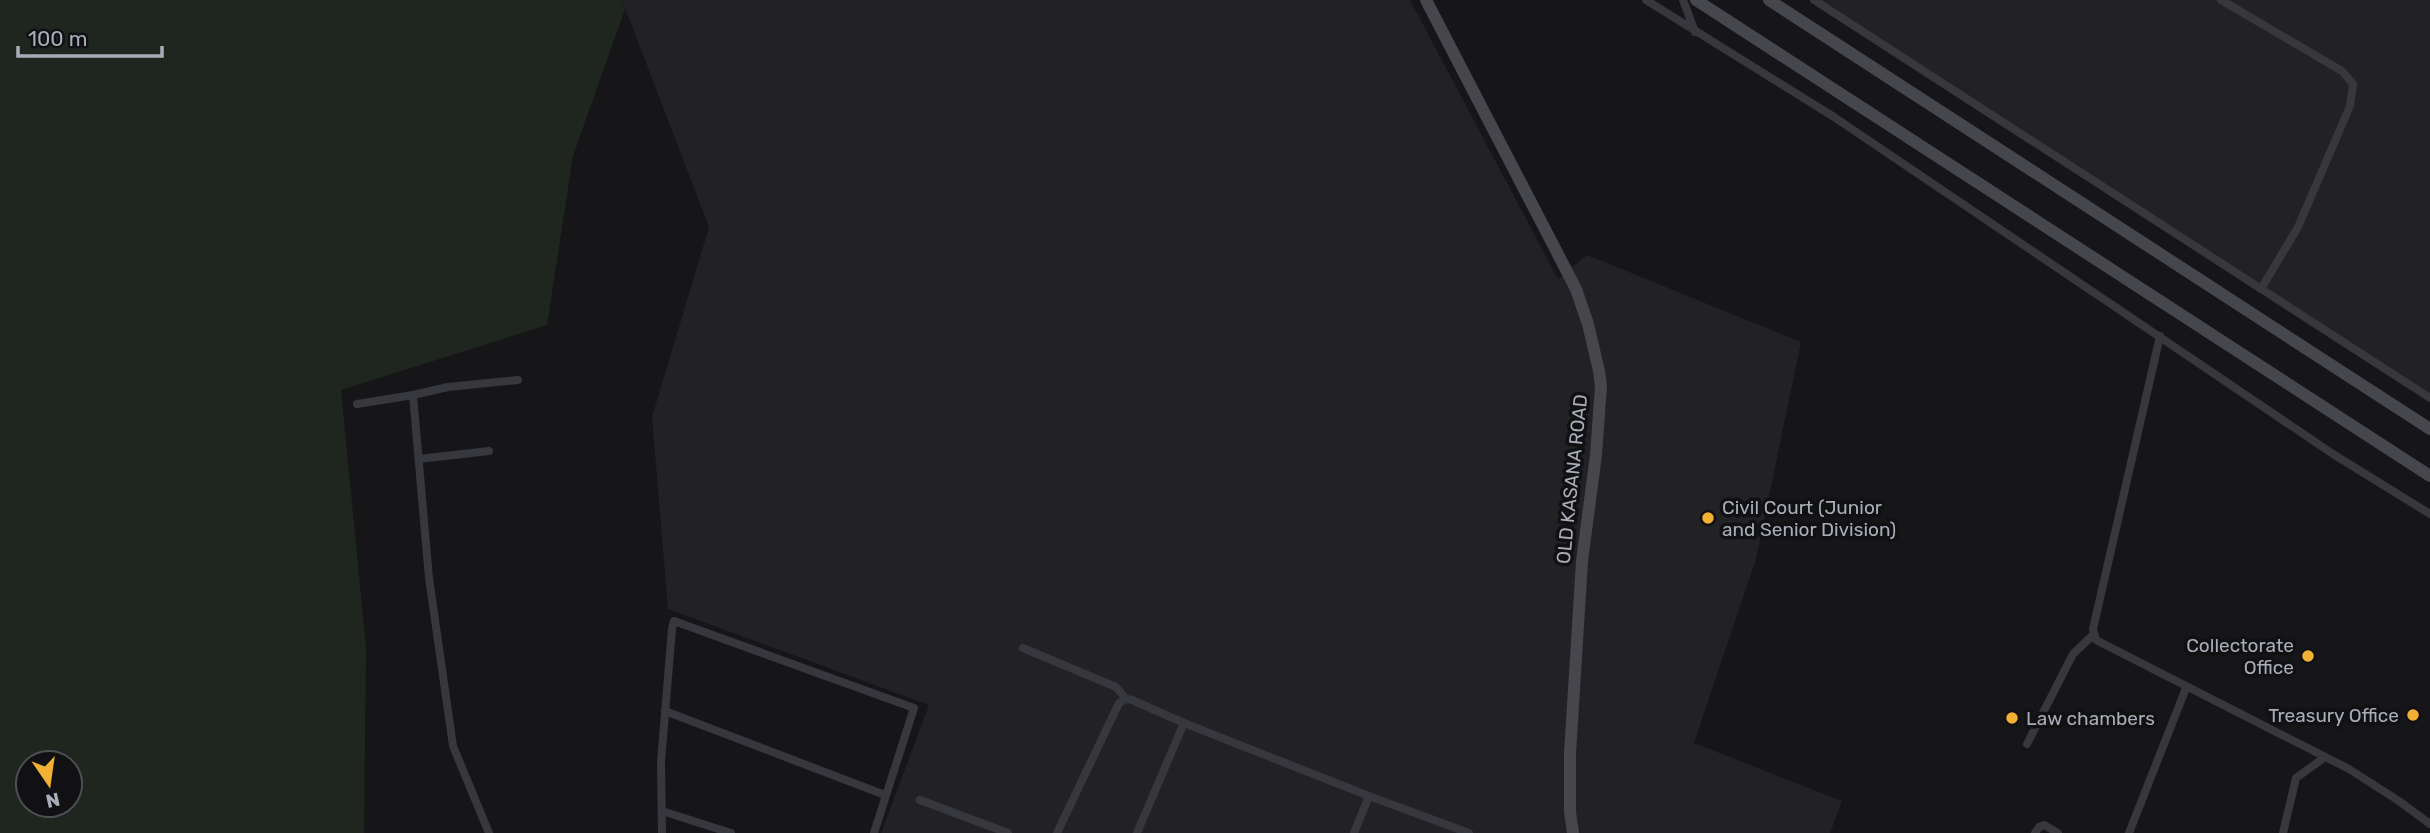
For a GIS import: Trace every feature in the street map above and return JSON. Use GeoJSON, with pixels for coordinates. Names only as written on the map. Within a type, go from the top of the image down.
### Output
{"type":"FeatureCollection","features":[{"type":"Feature","properties":{"kind":"main road","name":"OLD KASANA ROAD"},"geometry":{"type":"LineString","coordinates":[[1426,0],[1576,289],[1600,370],[1596,455],[1581,561],[1570,812],[1573,833]]}},
{"type":"Feature","properties":{"kind":"main road"},"geometry":{"type":"LineString","coordinates":[[1696,0],[2430,476]]}},
{"type":"Feature","properties":{"kind":"main road"},"geometry":{"type":"LineString","coordinates":[[1769,0],[2430,429]]}},
{"type":"Feature","properties":{"kind":"street"},"geometry":{"type":"LineString","coordinates":[[1646,0],[1854,130],[2333,454],[2430,514]]}},
{"type":"Feature","properties":{"kind":"street"},"geometry":{"type":"LineString","coordinates":[[1683,0],[1695,32]]}},
{"type":"Feature","properties":{"kind":"street"},"geometry":{"type":"LineString","coordinates":[[1815,0],[2430,398]]}},
{"type":"Feature","properties":{"kind":"street"},"geometry":{"type":"LineString","coordinates":[[2221,0],[2342,71],[2353,84],[2350,106],[2298,227],[2261,289]]}},
{"type":"Feature","properties":{"kind":"street"},"geometry":{"type":"LineString","coordinates":[[2160,337],[2109,549],[2094,634],[2099,643],[2325,757],[2399,800],[2430,824]]}},
{"type":"Feature","properties":{"kind":"street"},"geometry":{"type":"LineString","coordinates":[[357,404],[448,387],[518,380]]}},
{"type":"Feature","properties":{"kind":"street"},"geometry":{"type":"LineString","coordinates":[[413,395],[429,578],[453,746],[489,833]]}},
{"type":"Feature","properties":{"kind":"street"},"geometry":{"type":"LineString","coordinates":[[419,459],[489,451]]}},
{"type":"Feature","properties":{"kind":"street"},"geometry":{"type":"LineString","coordinates":[[662,833],[660,762],[674,621],[914,708],[874,833]]}},
{"type":"Feature","properties":{"kind":"street"},"geometry":{"type":"LineString","coordinates":[[2027,744],[2073,654],[2094,634]]}},
{"type":"Feature","properties":{"kind":"street"},"geometry":{"type":"LineString","coordinates":[[1023,648],[1116,687],[1126,699],[1469,833]]}},
{"type":"Feature","properties":{"kind":"street"},"geometry":{"type":"LineString","coordinates":[[2129,833],[2186,688]]}},
{"type":"Feature","properties":{"kind":"street"},"geometry":{"type":"LineString","coordinates":[[1057,833],[1117,707],[1126,699]]}},
{"type":"Feature","properties":{"kind":"street"},"geometry":{"type":"LineString","coordinates":[[665,711],[885,796]]}},
{"type":"Feature","properties":{"kind":"street"},"geometry":{"type":"LineString","coordinates":[[1138,833],[1184,723]]}},
{"type":"Feature","properties":{"kind":"street"},"geometry":{"type":"LineString","coordinates":[[2283,833],[2296,778],[2325,757]]}},
{"type":"Feature","properties":{"kind":"street"},"geometry":{"type":"LineString","coordinates":[[1354,833],[1369,796]]}},
{"type":"Feature","properties":{"kind":"street"},"geometry":{"type":"LineString","coordinates":[[920,800],[1007,833]]}},
{"type":"Feature","properties":{"kind":"street"},"geometry":{"type":"LineString","coordinates":[[662,811],[731,833]]}},
{"type":"Feature","properties":{"kind":"street"},"geometry":{"type":"LineString","coordinates":[[2035,833],[2044,825],[2058,833]]}},
{"type":"Feature","properties":{"kind":"shaded area"},"geometry":{"type":"Polygon","coordinates":[[[0,0],[622,0],[625,9],[573,156],[547,325],[341,390],[366,648],[364,833],[0,833],[0,0]]]}},
{"type":"Feature","properties":{"kind":"shaded area"},"geometry":{"type":"Polygon","coordinates":[[[622,0],[1410,0],[1558,279],[1587,255],[1801,342],[1756,559],[1694,743],[1842,801],[1830,833],[881,833],[929,705],[668,609],[652,417],[709,227],[622,0]]]}},
{"type":"Feature","properties":{"kind":"shaded area"},"geometry":{"type":"Polygon","coordinates":[[[1811,0],[2430,0],[2430,398],[1811,0]]]}},
{"type":"Feature","properties":{"kind":"place","name":"Civil Court (Junior and Senior Division)"},"geometry":{"type":"Point","coordinates":[1708,518]}},
{"type":"Feature","properties":{"kind":"place","name":"Collectorate Office"},"geometry":{"type":"Point","coordinates":[2308,656]}},
{"type":"Feature","properties":{"kind":"place","name":"Treasury Office"},"geometry":{"type":"Point","coordinates":[2413,715]}},
{"type":"Feature","properties":{"kind":"place","name":"Law chambers"},"geometry":{"type":"Point","coordinates":[2012,718]}}]}
